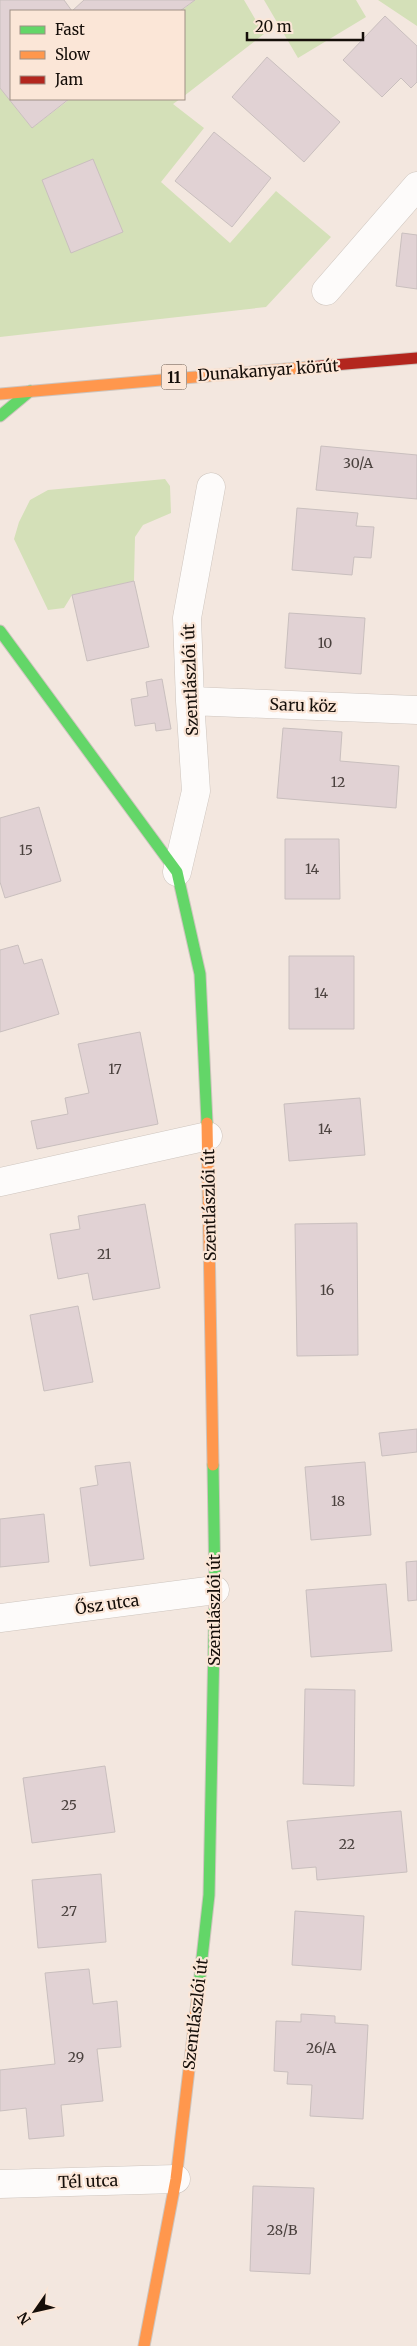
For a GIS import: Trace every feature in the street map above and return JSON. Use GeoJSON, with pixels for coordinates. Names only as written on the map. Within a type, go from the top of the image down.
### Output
{"type":"FeatureCollection","features":[{"type":"Feature","properties":{"kind":"main road","name":"Dunakanyar körút"},"geometry":{"type":"LineString","coordinates":[[0,394],[417,358]]}},
{"type":"Feature","properties":{"kind":"main road"},"geometry":{"type":"LineString","coordinates":[[0,416],[30,391]]}},
{"type":"Feature","properties":{"kind":"main road","name":"Szentlászlói út"},"geometry":{"type":"LineString","coordinates":[[0,631],[85,744],[176,872],[200,974],[208,1136],[215,1590],[209,1895],[176,2179],[144,2346]]}},
{"type":"Feature","properties":{"kind":"street"},"geometry":{"type":"LineString","coordinates":[[326,291],[417,186]]}},
{"type":"Feature","properties":{"kind":"street","name":"Szentlászlói út"},"geometry":{"type":"LineString","coordinates":[[176,872],[196,790],[187,618],[211,487]]}},
{"type":"Feature","properties":{"kind":"street","name":"Saru köz"},"geometry":{"type":"LineString","coordinates":[[190,701],[417,710]]}},
{"type":"Feature","properties":{"kind":"street"},"geometry":{"type":"LineString","coordinates":[[0,1182],[208,1136]]}},
{"type":"Feature","properties":{"kind":"street","name":"Ősz utca"},"geometry":{"type":"LineString","coordinates":[[0,1618],[215,1590]]}},
{"type":"Feature","properties":{"kind":"street","name":"Tél utca"},"geometry":{"type":"LineString","coordinates":[[0,2184],[176,2179]]}},
{"type":"Feature","properties":{"kind":"green space"},"geometry":{"type":"Polygon","coordinates":[[[195,0],[244,0],[264,34],[185,95],[185,10],[182,10],[195,0]]]}},
{"type":"Feature","properties":{"kind":"green space"},"geometry":{"type":"Polygon","coordinates":[[[264,0],[356,0],[366,17],[298,58],[264,0]]]}},
{"type":"Feature","properties":{"kind":"green space"},"geometry":{"type":"Polygon","coordinates":[[[378,0],[417,0],[417,26],[378,0]]]}},
{"type":"Feature","properties":{"kind":"green space"},"geometry":{"type":"Polygon","coordinates":[[[0,88],[32,128],[69,100],[179,100],[173,104],[204,128],[161,182],[230,243],[276,191],[331,237],[266,307],[0,337],[0,88]]]}},
{"type":"Feature","properties":{"kind":"green space"},"geometry":{"type":"Polygon","coordinates":[[[165,479],[170,486],[171,513],[143,525],[135,537],[134,581],[72,595],[64,608],[48,610],[14,539],[19,522],[30,500],[48,490],[165,479]]]}},
{"type":"Feature","properties":{"kind":"building"},"geometry":{"type":"Polygon","coordinates":[[[0,0],[64,0],[71,10],[10,10],[10,100],[68,100],[32,128],[0,88],[0,0]]]}},
{"type":"Feature","properties":{"kind":"building"},"geometry":{"type":"Polygon","coordinates":[[[84,0],[195,0],[181,10],[73,10],[84,0]]]}},
{"type":"Feature","properties":{"kind":"building"},"geometry":{"type":"Polygon","coordinates":[[[385,16],[417,46],[417,82],[411,88],[401,78],[382,97],[343,60],[385,16]]]}},
{"type":"Feature","properties":{"kind":"building"},"geometry":{"type":"Polygon","coordinates":[[[267,57],[340,122],[304,162],[232,97],[267,57]]]}},
{"type":"Feature","properties":{"kind":"building"},"geometry":{"type":"Polygon","coordinates":[[[214,132],[271,178],[232,227],[175,181],[214,132]]]}},
{"type":"Feature","properties":{"kind":"building"},"geometry":{"type":"Polygon","coordinates":[[[93,159],[123,232],[71,253],[42,180],[93,159]]]}},
{"type":"Feature","properties":{"kind":"building"},"geometry":{"type":"Polygon","coordinates":[[[402,233],[417,235],[417,289],[396,286],[402,233]]]}},
{"type":"Feature","properties":{"kind":"building"},"geometry":{"type":"Polygon","coordinates":[[[321,446],[417,455],[417,499],[316,490],[321,446]]]}},
{"type":"Feature","properties":{"kind":"building"},"geometry":{"type":"Polygon","coordinates":[[[297,508],[358,513],[356,526],[374,527],[371,558],[354,557],[352,575],[292,570],[297,508]]]}},
{"type":"Feature","properties":{"kind":"building"},"geometry":{"type":"Polygon","coordinates":[[[134,581],[149,647],[87,661],[72,595],[134,581]]]}},
{"type":"Feature","properties":{"kind":"building"},"geometry":{"type":"Polygon","coordinates":[[[289,613],[365,618],[361,674],[285,668],[289,613]]]}},
{"type":"Feature","properties":{"kind":"building"},"geometry":{"type":"Polygon","coordinates":[[[162,679],[171,729],[156,731],[155,723],[135,726],[131,699],[148,696],[146,682],[162,679]]]}},
{"type":"Feature","properties":{"kind":"building"},"geometry":{"type":"Polygon","coordinates":[[[283,728],[342,732],[340,761],[399,766],[396,808],[277,798],[283,728]]]}},
{"type":"Feature","properties":{"kind":"building"},"geometry":{"type":"Polygon","coordinates":[[[39,807],[61,881],[5,898],[0,882],[0,818],[39,807]]]}},
{"type":"Feature","properties":{"kind":"building"},"geometry":{"type":"Polygon","coordinates":[[[285,839],[339,839],[340,899],[285,899],[285,839]]]}},
{"type":"Feature","properties":{"kind":"building"},"geometry":{"type":"Polygon","coordinates":[[[18,945],[24,964],[42,959],[59,1014],[0,1032],[0,950],[18,945]]]}},
{"type":"Feature","properties":{"kind":"building"},"geometry":{"type":"Polygon","coordinates":[[[289,956],[354,956],[354,1029],[289,1029],[289,956]]]}},
{"type":"Feature","properties":{"kind":"building"},"geometry":{"type":"Polygon","coordinates":[[[140,1032],[158,1124],[37,1149],[31,1121],[68,1114],[65,1098],[89,1093],[78,1044],[140,1032]]]}},
{"type":"Feature","properties":{"kind":"building"},"geometry":{"type":"Polygon","coordinates":[[[360,1098],[365,1155],[289,1161],[284,1104],[360,1098]]]}},
{"type":"Feature","properties":{"kind":"building"},"geometry":{"type":"Polygon","coordinates":[[[145,1204],[160,1288],[93,1300],[88,1273],[58,1279],[50,1234],[80,1229],[78,1216],[145,1204]]]}},
{"type":"Feature","properties":{"kind":"building"},"geometry":{"type":"Polygon","coordinates":[[[357,1223],[358,1355],[297,1356],[295,1224],[357,1223]]]}},
{"type":"Feature","properties":{"kind":"building"},"geometry":{"type":"Polygon","coordinates":[[[78,1306],[93,1382],[44,1391],[30,1315],[78,1306]]]}},
{"type":"Feature","properties":{"kind":"building"},"geometry":{"type":"Polygon","coordinates":[[[417,1429],[417,1452],[382,1456],[379,1433],[417,1429]]]}},
{"type":"Feature","properties":{"kind":"building"},"geometry":{"type":"Polygon","coordinates":[[[130,1462],[144,1559],[90,1566],[80,1488],[98,1485],[95,1466],[130,1462]]]}},
{"type":"Feature","properties":{"kind":"building"},"geometry":{"type":"Polygon","coordinates":[[[365,1462],[371,1535],[311,1540],[305,1467],[365,1462]]]}},
{"type":"Feature","properties":{"kind":"building"},"geometry":{"type":"Polygon","coordinates":[[[44,1514],[49,1562],[0,1567],[0,1519],[44,1514]]]}},
{"type":"Feature","properties":{"kind":"building"},"geometry":{"type":"Polygon","coordinates":[[[417,1561],[417,1600],[408,1601],[406,1562],[417,1561]]]}},
{"type":"Feature","properties":{"kind":"building"},"geometry":{"type":"Polygon","coordinates":[[[386,1584],[392,1651],[311,1657],[306,1590],[386,1584]]]}},
{"type":"Feature","properties":{"kind":"building"},"geometry":{"type":"Polygon","coordinates":[[[305,1689],[355,1690],[354,1786],[303,1784],[305,1689]]]}},
{"type":"Feature","properties":{"kind":"building"},"geometry":{"type":"Polygon","coordinates":[[[105,1766],[115,1832],[32,1843],[23,1778],[105,1766]]]}},
{"type":"Feature","properties":{"kind":"building"},"geometry":{"type":"Polygon","coordinates":[[[401,1811],[407,1872],[317,1880],[316,1867],[292,1869],[287,1821],[401,1811]]]}},
{"type":"Feature","properties":{"kind":"building"},"geometry":{"type":"Polygon","coordinates":[[[101,1874],[106,1942],[38,1948],[32,1880],[101,1874]]]}},
{"type":"Feature","properties":{"kind":"building"},"geometry":{"type":"Polygon","coordinates":[[[295,1911],[364,1916],[361,1970],[292,1965],[295,1911]]]}},
{"type":"Feature","properties":{"kind":"building"},"geometry":{"type":"Polygon","coordinates":[[[89,1969],[93,2004],[117,2001],[121,2047],[97,2049],[103,2101],[61,2105],[64,2136],[29,2139],[26,2108],[0,2111],[0,2070],[55,2064],[45,1973],[89,1969]]]}},
{"type":"Feature","properties":{"kind":"building"},"geometry":{"type":"Polygon","coordinates":[[[301,2014],[335,2016],[335,2023],[368,2025],[363,2119],[310,2116],[312,2085],[287,2084],[288,2072],[274,2071],[276,2021],[301,2022],[301,2014]]]}},
{"type":"Feature","properties":{"kind":"building"},"geometry":{"type":"Polygon","coordinates":[[[253,2186],[314,2188],[310,2274],[250,2271],[253,2186]]]}},
{"type":"Feature","properties":{"kind":"traffic: fast"},"geometry":{"type":"LineString","coordinates":[[0,416],[30,391]]}},
{"type":"Feature","properties":{"kind":"traffic: fast"},"geometry":{"type":"LineString","coordinates":[[0,631],[177,872],[200,974],[207,1123]]}},
{"type":"Feature","properties":{"kind":"traffic: fast"},"geometry":{"type":"LineString","coordinates":[[199,1985],[209,1895],[215,1590],[213,1465]]}},
{"type":"Feature","properties":{"kind":"traffic: slow"},"geometry":{"type":"LineString","coordinates":[[0,394],[310,367]]}},
{"type":"Feature","properties":{"kind":"traffic: slow"},"geometry":{"type":"LineString","coordinates":[[207,1123],[213,1465]]}},
{"type":"Feature","properties":{"kind":"traffic: slow"},"geometry":{"type":"LineString","coordinates":[[144,2346],[176,2179],[199,1985]]}},
{"type":"Feature","properties":{"kind":"traffic: jam"},"geometry":{"type":"LineString","coordinates":[[310,367],[417,358]]}}]}
